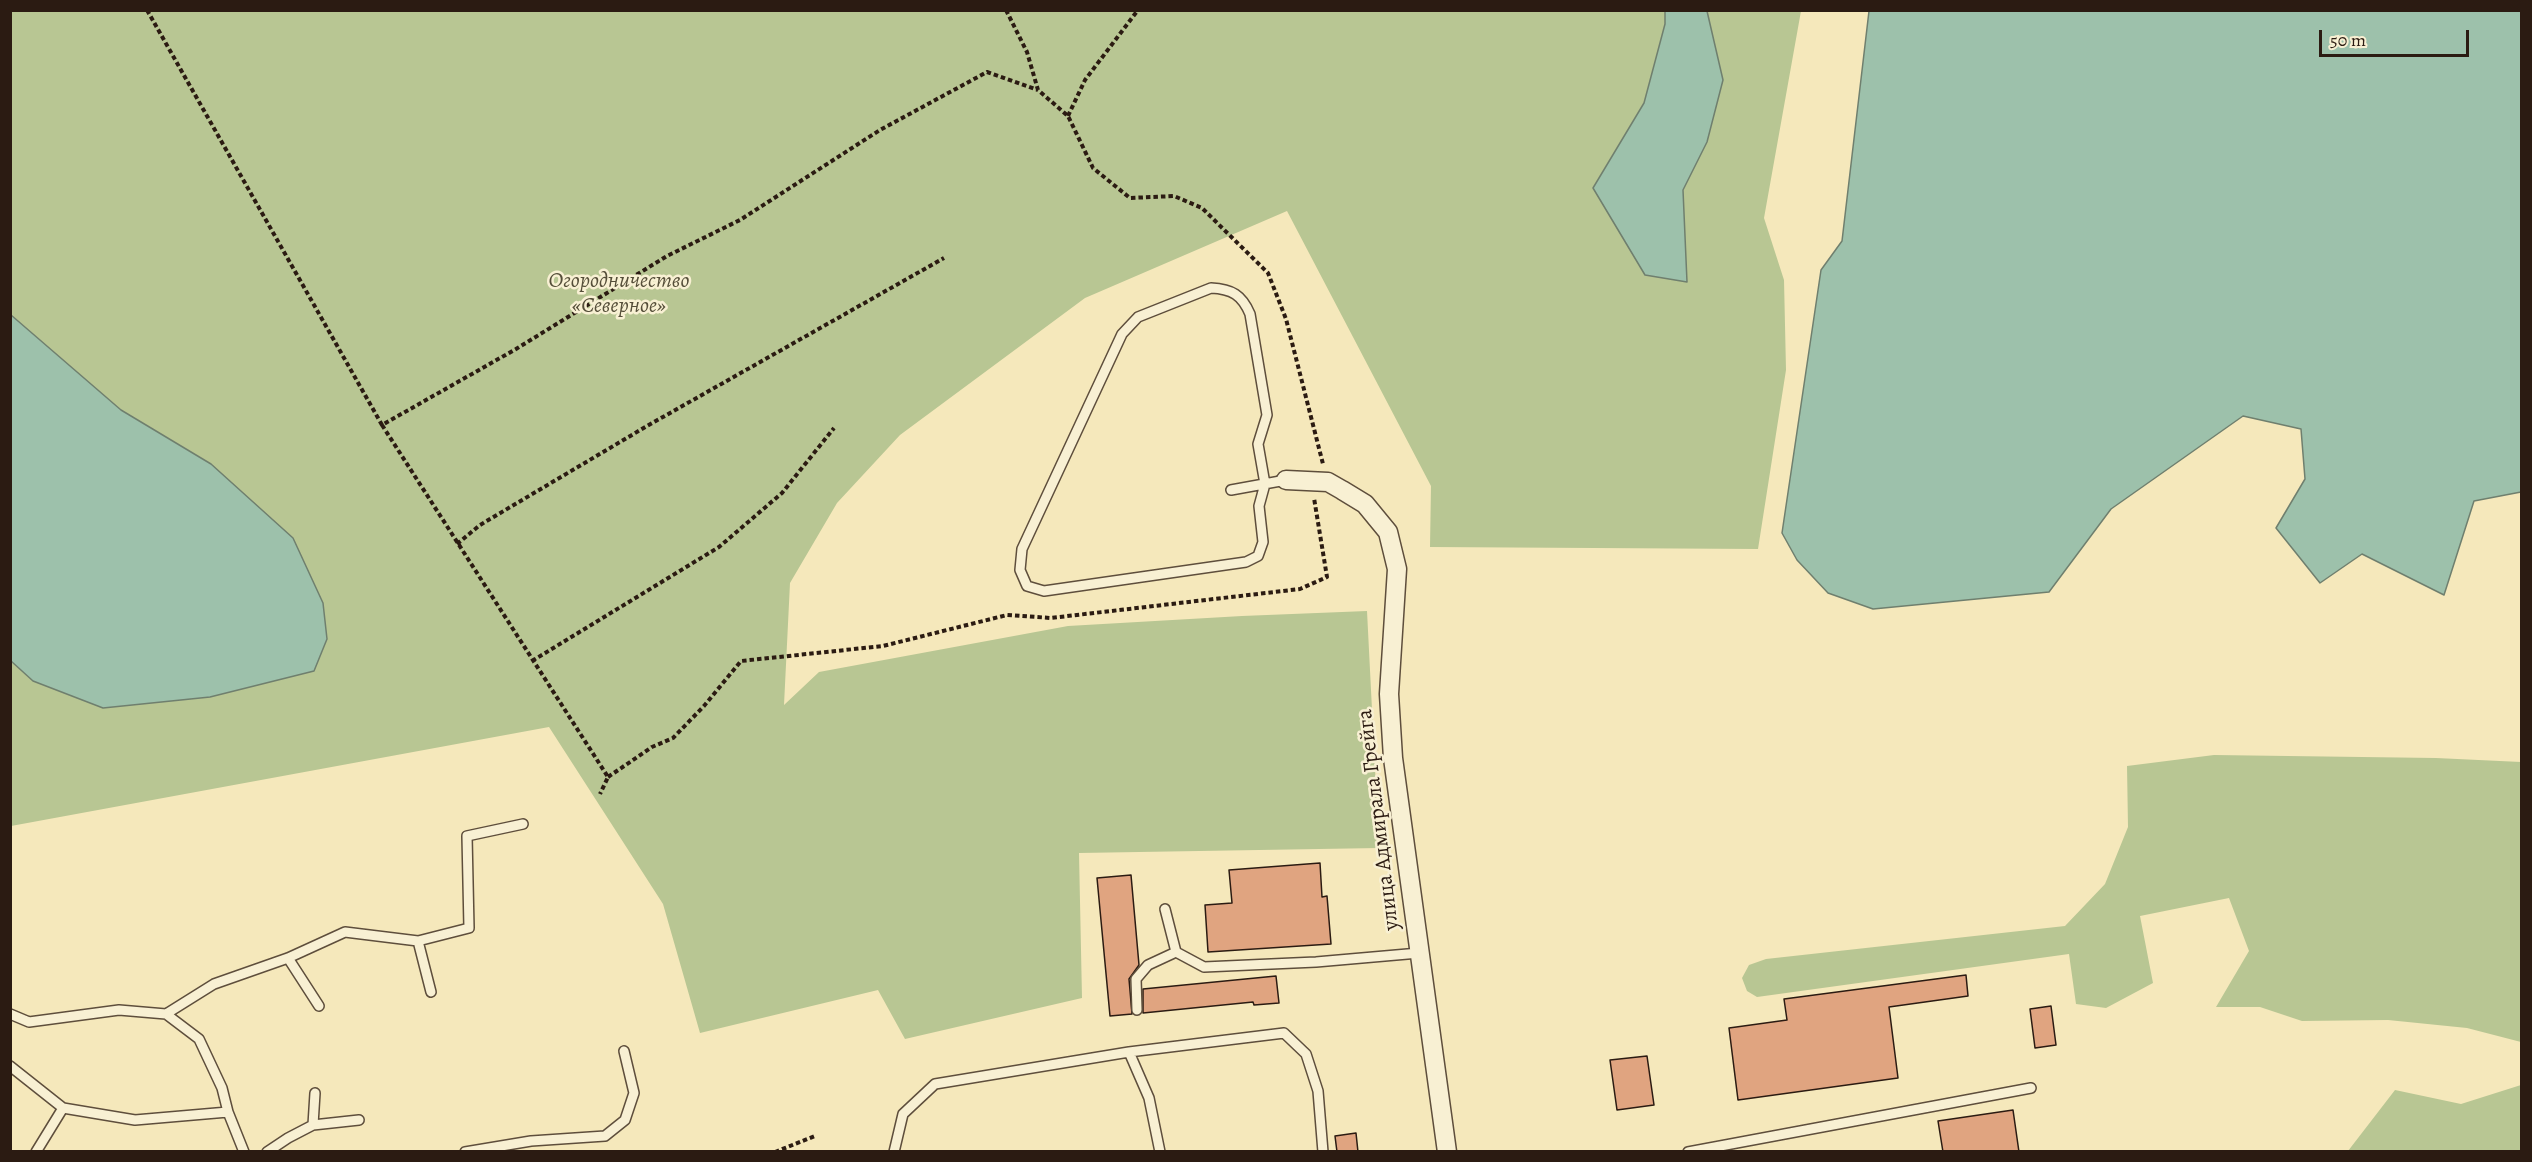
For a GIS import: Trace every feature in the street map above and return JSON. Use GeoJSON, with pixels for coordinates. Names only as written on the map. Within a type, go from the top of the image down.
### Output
{"type":"FeatureCollection","features":[{"type":"Feature","properties":{"kind":"street","name":"улица Адмирала Грейга"},"geometry":{"type":"LineString","coordinates":[[1286,480],[1319,482],[1365,504],[1388,532],[1397,569],[1389,694],[1390,715],[1399,812],[1447,1152]]}},
{"type":"Feature","properties":{"kind":"lane"},"geometry":{"type":"LineString","coordinates":[[1211,288],[1229,289],[1244,301],[1250,314],[1267,415],[1258,444],[1265,484],[1259,506],[1263,542],[1258,556],[1246,562],[1044,591],[1027,586],[1020,570],[1022,549],[1122,334],[1138,317],[1211,288]]}},
{"type":"Feature","properties":{"kind":"lane"},"geometry":{"type":"LineString","coordinates":[[1231,490],[1286,480]]}},
{"type":"Feature","properties":{"kind":"lane"},"geometry":{"type":"LineString","coordinates":[[166,1014],[214,984],[288,957],[345,932],[418,941],[469,928],[467,836],[523,824]]}},
{"type":"Feature","properties":{"kind":"lane"},"geometry":{"type":"LineString","coordinates":[[1165,909],[1176,952],[1203,967],[1316,962],[1419,953]]}},
{"type":"Feature","properties":{"kind":"lane"},"geometry":{"type":"LineString","coordinates":[[418,941],[431,992]]}},
{"type":"Feature","properties":{"kind":"lane"},"geometry":{"type":"LineString","coordinates":[[1137,1010],[1136,979],[1148,965],[1176,952]]}},
{"type":"Feature","properties":{"kind":"lane"},"geometry":{"type":"LineString","coordinates":[[288,957],[319,1006]]}},
{"type":"Feature","properties":{"kind":"lane"},"geometry":{"type":"LineString","coordinates":[[10,1014],[29,1022],[119,1010],[166,1014],[199,1039],[222,1089],[228,1112],[244,1152]]}},
{"type":"Feature","properties":{"kind":"lane"},"geometry":{"type":"LineString","coordinates":[[894,1152],[903,1114],[935,1084],[1129,1052],[1284,1033],[1306,1054],[1318,1091],[1323,1152]]}},
{"type":"Feature","properties":{"kind":"lane"},"geometry":{"type":"LineString","coordinates":[[465,1152],[531,1141],[605,1136],[625,1120],[634,1093],[624,1051]]}},
{"type":"Feature","properties":{"kind":"lane"},"geometry":{"type":"LineString","coordinates":[[1129,1052],[1149,1098],[1160,1152]]}},
{"type":"Feature","properties":{"kind":"lane"},"geometry":{"type":"LineString","coordinates":[[10,1066],[63,1108],[135,1120],[228,1112]]}},
{"type":"Feature","properties":{"kind":"lane"},"geometry":{"type":"LineString","coordinates":[[1688,1152],[2031,1088]]}},
{"type":"Feature","properties":{"kind":"lane"},"geometry":{"type":"LineString","coordinates":[[314,1125],[315,1093]]}},
{"type":"Feature","properties":{"kind":"lane"},"geometry":{"type":"LineString","coordinates":[[36,1152],[63,1108]]}},
{"type":"Feature","properties":{"kind":"lane"},"geometry":{"type":"LineString","coordinates":[[267,1152],[314,1125],[359,1120]]}},
{"type":"Feature","properties":{"kind":"path"},"geometry":{"type":"LineString","coordinates":[[147,10],[382,425],[608,777]]}},
{"type":"Feature","properties":{"kind":"path"},"geometry":{"type":"LineString","coordinates":[[1006,10],[1027,52],[1038,90]]}},
{"type":"Feature","properties":{"kind":"path"},"geometry":{"type":"LineString","coordinates":[[1068,116],[1085,80],[1138,10]]}},
{"type":"Feature","properties":{"kind":"path"},"geometry":{"type":"LineString","coordinates":[[382,425],[516,349],[667,256],[740,220],[880,130],[987,72],[1038,90],[1068,116],[1093,168],[1130,198],[1174,196],[1202,208],[1268,273],[1286,319],[1319,482],[1327,578],[1300,589],[1051,618],[1007,615],[883,646],[741,661],[704,706],[672,738],[652,747],[608,777],[600,794]]}},
{"type":"Feature","properties":{"kind":"path"},"geometry":{"type":"LineString","coordinates":[[457,544],[480,525],[647,426],[944,258]]}},
{"type":"Feature","properties":{"kind":"path"},"geometry":{"type":"LineString","coordinates":[[532,661],[718,547],[782,493],[834,428]]}},
{"type":"Feature","properties":{"kind":"path"},"geometry":{"type":"LineString","coordinates":[[775,1152],[815,1136]]}},
{"type":"Feature","properties":{"kind":"green space","name":"Огородничество «Северное»"},"geometry":{"type":"Polygon","coordinates":[[[11,11],[1665,11],[1665,24],[1644,103],[1593,188],[1686,281],[1683,190],[1707,142],[1707,11],[1801,11],[1764,218],[1784,280],[1786,370],[1758,549],[1430,547],[1431,486],[1287,211],[1085,298],[900,435],[837,503],[790,583],[784,705],[819,672],[1068,626],[1367,611],[1379,848],[1079,853],[1082,998],[905,1039],[878,990],[700,1033],[663,904],[549,727],[11,826],[11,661],[33,681],[103,708],[210,697],[313,671],[327,639],[211,464],[121,410],[11,315],[11,11]]]}},
{"type":"Feature","properties":{"kind":"green space"},"geometry":{"type":"Polygon","coordinates":[[[2214,755],[2436,758],[2521,762],[2521,1042],[2467,1028],[2388,1020],[2302,1021],[2260,1007],[2216,1007],[2249,951],[2229,898],[2140,916],[2153,983],[2106,1008],[2076,1004],[2069,954],[1757,997],[1747,991],[1742,978],[1749,965],[1766,959],[2065,926],[2105,884],[2128,827],[2127,766],[2214,755]]]}},
{"type":"Feature","properties":{"kind":"green space"},"geometry":{"type":"Polygon","coordinates":[[[2521,1085],[2521,1151],[2348,1151],[2395,1090],[2461,1104],[2521,1085]]]}},
{"type":"Feature","properties":{"kind":"shaded area"},"geometry":{"type":"Polygon","coordinates":[[[1665,11],[1707,11],[1723,80],[1707,142],[1683,190],[1687,282],[1645,275],[1593,188],[1644,103],[1665,24],[1665,11]]]}},
{"type":"Feature","properties":{"kind":"shaded area"},"geometry":{"type":"Polygon","coordinates":[[[1869,11],[2521,11],[2521,492],[2474,501],[2444,595],[2362,554],[2320,583],[2276,528],[2305,479],[2301,429],[2243,416],[2111,509],[2049,592],[1873,609],[1828,593],[1797,560],[1782,533],[1821,270],[1842,241],[1869,11]]]}},
{"type":"Feature","properties":{"kind":"shaded area"},"geometry":{"type":"Polygon","coordinates":[[[11,315],[121,410],[211,464],[293,538],[323,603],[327,639],[314,671],[210,697],[103,708],[33,681],[11,661],[11,315]]]}},
{"type":"Feature","properties":{"kind":"building"},"geometry":{"type":"Polygon","coordinates":[[[1320,863],[1322,897],[1327,896],[1331,944],[1208,952],[1205,905],[1232,903],[1229,870],[1320,863]]]}},
{"type":"Feature","properties":{"kind":"building"},"geometry":{"type":"Polygon","coordinates":[[[1131,875],[1139,965],[1129,979],[1132,1014],[1110,1016],[1097,878],[1131,875]]]}},
{"type":"Feature","properties":{"kind":"building"},"geometry":{"type":"Polygon","coordinates":[[[1966,975],[1968,996],[1889,1007],[1898,1078],[1738,1100],[1729,1028],[1787,1020],[1784,999],[1966,975]]]}},
{"type":"Feature","properties":{"kind":"building"},"geometry":{"type":"Polygon","coordinates":[[[1276,976],[1279,1003],[1254,1005],[1253,1002],[1143,1013],[1143,989],[1276,976]]]}},
{"type":"Feature","properties":{"kind":"building"},"geometry":{"type":"Polygon","coordinates":[[[2051,1006],[2056,1045],[2035,1048],[2030,1009],[2051,1006]]]}},
{"type":"Feature","properties":{"kind":"building"},"geometry":{"type":"Polygon","coordinates":[[[1647,1056],[1654,1105],[1617,1110],[1610,1060],[1647,1056]]]}},
{"type":"Feature","properties":{"kind":"building"},"geometry":{"type":"Polygon","coordinates":[[[2013,1110],[2019,1152],[1943,1152],[1938,1121],[2013,1110]]]}},
{"type":"Feature","properties":{"kind":"building"},"geometry":{"type":"Polygon","coordinates":[[[1356,1133],[1358,1152],[1337,1152],[1335,1136],[1356,1133]]]}}]}
